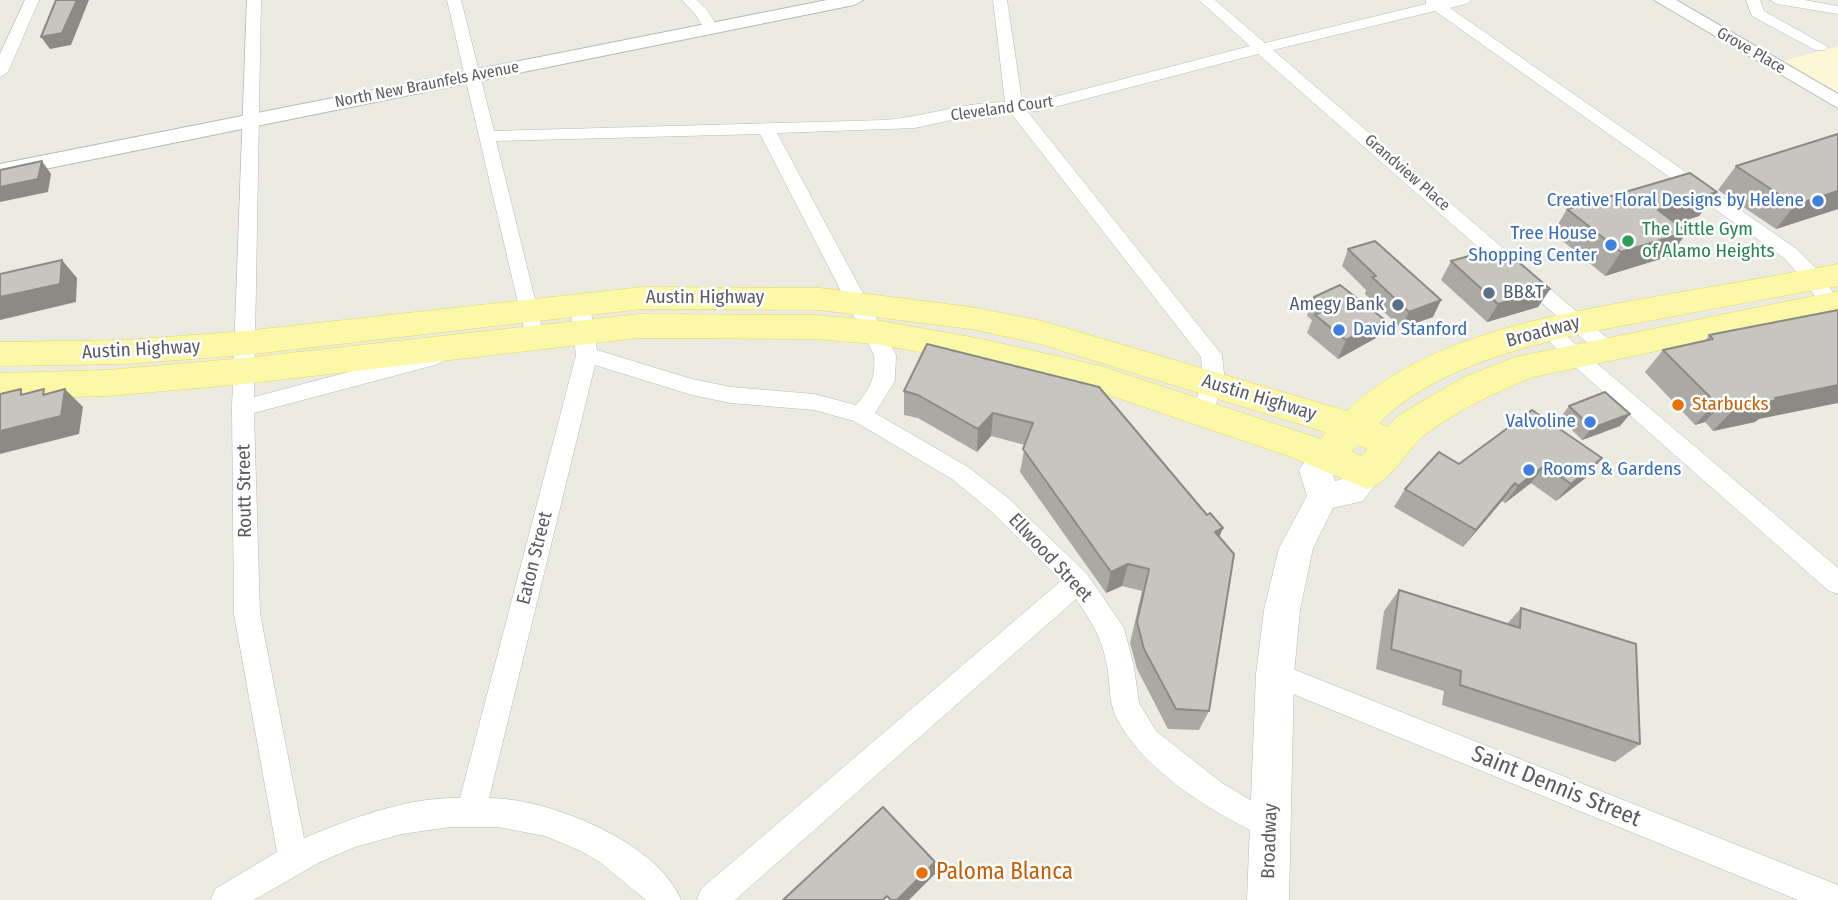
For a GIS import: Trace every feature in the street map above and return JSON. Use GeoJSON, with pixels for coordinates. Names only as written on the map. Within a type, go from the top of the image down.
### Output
{"type":"FeatureCollection","features":[{"type":"Feature","properties":{"kind":"main road","name":"Broadway"},"geometry":{"type":"LineString","coordinates":[[1326,455],[1383,398],[1447,363],[1496,344],[1832,295]]}},
{"type":"Feature","properties":{"kind":"main road","name":"Broadway"},"geometry":{"type":"LineString","coordinates":[[1567,335],[1606,348],[1832,295]]}},
{"type":"Feature","properties":{"kind":"main road","name":"Austin Highway"},"geometry":{"type":"LineString","coordinates":[[0,386],[108,383],[245,357],[532,323],[584,330],[642,298],[820,299],[868,318],[1036,363],[1101,379],[1208,397],[1353,427],[1392,445]]}},
{"type":"Feature","properties":{"kind":"main road","name":"Austin Highway"},"geometry":{"type":"LineString","coordinates":[[0,354],[126,352],[245,357],[492,342],[532,323]]}},
{"type":"Feature","properties":{"kind":"main road","name":"Broadway"},"geometry":{"type":"LineString","coordinates":[[1268,900],[1275,674],[1282,610],[1296,548],[1323,496],[1351,492],[1412,425],[1476,386],[1527,366],[1567,335]]}},
{"type":"Feature","properties":{"kind":"main road","name":"Austin Highway"},"geometry":{"type":"LineString","coordinates":[[1208,397],[1367,474]]}},
{"type":"Feature","properties":{"kind":"main road"},"geometry":{"type":"LineString","coordinates":[[1323,496],[1315,470],[1326,455]]}},
{"type":"Feature","properties":{"kind":"street"},"geometry":{"type":"LineString","coordinates":[[0,72],[32,0]]}},
{"type":"Feature","properties":{"kind":"street","name":"Routt Street"},"geometry":{"type":"LineString","coordinates":[[254,0],[243,408],[247,614],[293,858]]}},
{"type":"Feature","properties":{"kind":"street"},"geometry":{"type":"LineString","coordinates":[[454,0],[532,323]]}},
{"type":"Feature","properties":{"kind":"street"},"geometry":{"type":"LineString","coordinates":[[689,0],[702,13],[711,29]]}},
{"type":"Feature","properties":{"kind":"street","name":"North New Braunfels Avenue"},"geometry":{"type":"LineString","coordinates":[[0,171],[854,0]]}},
{"type":"Feature","properties":{"kind":"street"},"geometry":{"type":"LineString","coordinates":[[1000,0],[1014,106],[1212,355],[1208,397]]}},
{"type":"Feature","properties":{"kind":"street","name":"Grandview Place"},"geometry":{"type":"LineString","coordinates":[[1206,0],[1262,48],[1567,335],[1838,583]]}},
{"type":"Feature","properties":{"kind":"street","name":"Cleveland Court"},"geometry":{"type":"LineString","coordinates":[[486,136],[915,123],[988,107],[1039,106],[1433,3],[1464,0]]}},
{"type":"Feature","properties":{"kind":"street","name":"Grove Place"},"geometry":{"type":"LineString","coordinates":[[1663,0],[1838,102]]}},
{"type":"Feature","properties":{"kind":"street"},"geometry":{"type":"LineString","coordinates":[[1753,0],[1757,13],[1820,47]]}},
{"type":"Feature","properties":{"kind":"street"},"geometry":{"type":"LineString","coordinates":[[1777,0],[1838,10]]}},
{"type":"Feature","properties":{"kind":"street"},"geometry":{"type":"LineString","coordinates":[[1433,3],[1791,254],[1832,295]]}},
{"type":"Feature","properties":{"kind":"street"},"geometry":{"type":"LineString","coordinates":[[766,128],[886,355],[888,375],[878,395],[861,415]]}},
{"type":"Feature","properties":{"kind":"street","name":"Ellwood Street"},"geometry":{"type":"LineString","coordinates":[[584,330],[692,387],[731,394],[814,402],[861,415],[960,473],[1000,505],[1077,582],[1111,628],[1121,667],[1126,706],[1146,740],[1212,793],[1247,814],[1271,824]]}},
{"type":"Feature","properties":{"kind":"street","name":"Eaton Street"},"geometry":{"type":"LineString","coordinates":[[471,811],[584,330]]}},
{"type":"Feature","properties":{"kind":"street"},"geometry":{"type":"LineString","coordinates":[[243,408],[492,342]]}},
{"type":"Feature","properties":{"kind":"street"},"geometry":{"type":"LineString","coordinates":[[712,900],[1077,582]]}},
{"type":"Feature","properties":{"kind":"street","name":"Saint Dennis Street"},"geometry":{"type":"LineString","coordinates":[[1275,674],[1836,900]]}},
{"type":"Feature","properties":{"kind":"street"},"geometry":{"type":"LineString","coordinates":[[226,900],[293,858],[338,837],[384,822],[428,814],[471,811],[507,813],[542,820],[575,832],[606,848],[635,868],[666,900]]}},
{"type":"Feature","properties":{"kind":"shaded area"},"geometry":{"type":"Polygon","coordinates":[[[1838,46],[1838,95],[1780,62],[1838,46]]]}},
{"type":"Feature","properties":{"kind":"building"},"geometry":{"type":"Polygon","coordinates":[[[56,0],[77,0],[62,33],[41,37],[56,0]]]}},
{"type":"Feature","properties":{"kind":"building"},"geometry":{"type":"Polygon","coordinates":[[[1838,134],[1838,191],[1795,205],[1736,166],[1838,134]]]}},
{"type":"Feature","properties":{"kind":"building"},"geometry":{"type":"Polygon","coordinates":[[[42,161],[38,179],[0,187],[0,170],[42,161]]]}},
{"type":"Feature","properties":{"kind":"building"},"geometry":{"type":"Polygon","coordinates":[[[1690,173],[1717,192],[1658,210],[1687,232],[1621,252],[1567,209],[1690,173]]]}},
{"type":"Feature","properties":{"kind":"building"},"geometry":{"type":"Polygon","coordinates":[[[1375,241],[1441,300],[1409,312],[1372,277],[1376,276],[1348,249],[1375,241]]]}},
{"type":"Feature","properties":{"kind":"building"},"geometry":{"type":"Polygon","coordinates":[[[1507,252],[1550,289],[1498,304],[1451,261],[1469,256],[1475,261],[1507,252]]]}},
{"type":"Feature","properties":{"kind":"building"},"geometry":{"type":"Polygon","coordinates":[[[62,260],[60,284],[0,297],[0,274],[62,260]]]}},
{"type":"Feature","properties":{"kind":"building"},"geometry":{"type":"Polygon","coordinates":[[[1340,285],[1385,320],[1346,340],[1315,315],[1328,308],[1314,297],[1340,285]]]}},
{"type":"Feature","properties":{"kind":"building"},"geometry":{"type":"Polygon","coordinates":[[[1838,310],[1838,385],[1775,398],[1777,400],[1734,409],[1725,400],[1715,402],[1663,350],[1713,339],[1709,335],[1838,310]]]}},
{"type":"Feature","properties":{"kind":"building"},"geometry":{"type":"Polygon","coordinates":[[[927,344],[1099,387],[1207,515],[1210,513],[1223,528],[1215,532],[1234,554],[1209,711],[1176,709],[1144,649],[1137,622],[1149,569],[1128,564],[1111,572],[1023,449],[1033,423],[993,413],[978,429],[918,395],[904,391],[927,344]]]}},
{"type":"Feature","properties":{"kind":"building"},"geometry":{"type":"Polygon","coordinates":[[[21,389],[21,395],[44,389],[43,395],[65,389],[61,416],[0,431],[0,394],[21,389]]]}},
{"type":"Feature","properties":{"kind":"building"},"geometry":{"type":"Polygon","coordinates":[[[1605,392],[1630,414],[1592,428],[1569,406],[1605,392]]]}},
{"type":"Feature","properties":{"kind":"building"},"geometry":{"type":"Polygon","coordinates":[[[1532,410],[1602,458],[1571,484],[1545,465],[1518,486],[1515,483],[1476,530],[1405,489],[1439,452],[1459,464],[1532,410]]]}},
{"type":"Feature","properties":{"kind":"building"},"geometry":{"type":"Polygon","coordinates":[[[1399,590],[1520,628],[1521,608],[1636,644],[1640,744],[1460,685],[1461,671],[1391,649],[1399,590]]]}},
{"type":"Feature","properties":{"kind":"building"},"geometry":{"type":"Polygon","coordinates":[[[883,807],[935,862],[897,900],[891,900],[887,896],[883,900],[783,900],[883,807]]]}},
{"type":"Feature","properties":{"kind":"place","name":"Creative Floral Designs by Helene"},"geometry":{"type":"Point","coordinates":[1818,201]}},
{"type":"Feature","properties":{"kind":"place","name":"The Little Gym of Alamo Heights"},"geometry":{"type":"Point","coordinates":[1628,241]}},
{"type":"Feature","properties":{"kind":"place","name":"Tree House Shopping Center"},"geometry":{"type":"Point","coordinates":[1611,245]}},
{"type":"Feature","properties":{"kind":"place","name":"BB&T"},"geometry":{"type":"Point","coordinates":[1489,293]}},
{"type":"Feature","properties":{"kind":"place","name":"Amegy Bank"},"geometry":{"type":"Point","coordinates":[1398,305]}},
{"type":"Feature","properties":{"kind":"place","name":"David Stanford"},"geometry":{"type":"Point","coordinates":[1339,330]}},
{"type":"Feature","properties":{"kind":"place","name":"Starbucks"},"geometry":{"type":"Point","coordinates":[1678,405]}},
{"type":"Feature","properties":{"kind":"place","name":"Valvoline"},"geometry":{"type":"Point","coordinates":[1590,422]}},
{"type":"Feature","properties":{"kind":"place","name":"Rooms & Gardens"},"geometry":{"type":"Point","coordinates":[1529,470]}},
{"type":"Feature","properties":{"kind":"place","name":"Paloma Blanca"},"geometry":{"type":"Point","coordinates":[922,873]}}]}
